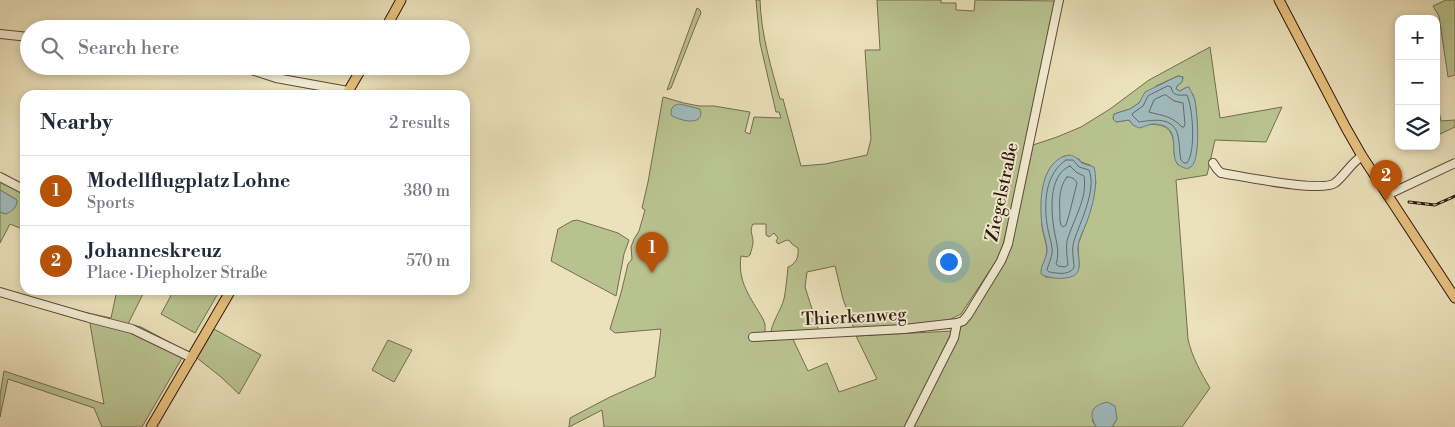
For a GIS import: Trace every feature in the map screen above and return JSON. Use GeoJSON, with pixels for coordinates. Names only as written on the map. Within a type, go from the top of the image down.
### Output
{"type":"FeatureCollection","features":[{"type":"Feature","properties":{"kind":"main road"},"geometry":{"type":"LineString","coordinates":[[390,20],[401,0]]}},
{"type":"Feature","properties":{"kind":"main road"},"geometry":{"type":"LineString","coordinates":[[1279,0],[1362,156],[1455,298]]}},
{"type":"Feature","properties":{"kind":"main road"},"geometry":{"type":"LineString","coordinates":[[349,90],[358,75]]}},
{"type":"Feature","properties":{"kind":"main road"},"geometry":{"type":"LineString","coordinates":[[151,427],[228,295]]}},
{"type":"Feature","properties":{"kind":"street","name":"Ziegelstraße"},"geometry":{"type":"LineString","coordinates":[[909,427],[954,338],[957,323],[968,315],[1001,261],[1008,244],[1059,0]]}},
{"type":"Feature","properties":{"kind":"street"},"geometry":{"type":"LineString","coordinates":[[0,34],[20,36]]}},
{"type":"Feature","properties":{"kind":"street"},"geometry":{"type":"LineString","coordinates":[[267,75],[333,90]]}},
{"type":"Feature","properties":{"kind":"street"},"geometry":{"type":"LineString","coordinates":[[1213,162],[1221,173],[1306,186],[1323,186],[1334,183],[1362,156]]}},
{"type":"Feature","properties":{"kind":"street"},"geometry":{"type":"LineString","coordinates":[[1387,195],[1455,163]]}},
{"type":"Feature","properties":{"kind":"street"},"geometry":{"type":"LineString","coordinates":[[0,177],[20,187]]}},
{"type":"Feature","properties":{"kind":"street"},"geometry":{"type":"LineString","coordinates":[[0,292],[132,329],[192,358]]}},
{"type":"Feature","properties":{"kind":"street","name":"Thierkenweg"},"geometry":{"type":"LineString","coordinates":[[753,336],[887,330],[957,323]]}},
{"type":"Feature","properties":{"kind":"green space"},"geometry":{"type":"Polygon","coordinates":[[[756,0],[760,0],[764,38],[770,63],[780,99],[783,99],[801,166],[825,164],[867,155],[871,139],[865,50],[880,50],[877,0],[941,0],[941,3],[956,3],[956,10],[974,11],[975,0],[1057,1],[1003,245],[996,261],[961,314],[947,321],[854,329],[843,299],[835,266],[807,272],[805,287],[819,331],[790,333],[808,371],[827,363],[839,392],[877,379],[856,336],[952,331],[907,427],[604,427],[602,410],[569,427],[570,418],[610,397],[655,377],[661,329],[615,333],[610,329],[628,264],[632,259],[631,247],[639,231],[645,210],[642,208],[663,97],[699,106],[714,106],[750,112],[745,132],[750,134],[754,117],[781,118],[779,112],[776,112],[760,43],[756,0]],[[753,224],[751,231],[753,244],[750,255],[747,257],[741,256],[740,265],[743,282],[765,324],[765,333],[771,333],[784,299],[788,267],[795,262],[798,248],[787,240],[778,244],[776,241],[778,238],[774,233],[769,237],[766,235],[766,224],[753,224]]]}},
{"type":"Feature","properties":{"kind":"green space"},"geometry":{"type":"Polygon","coordinates":[[[1446,0],[1455,0],[1455,75],[1448,77],[1440,15],[1433,6],[1446,0]]]}},
{"type":"Feature","properties":{"kind":"green space"},"geometry":{"type":"Polygon","coordinates":[[[697,8],[701,13],[671,88],[667,90],[697,8]]]}},
{"type":"Feature","properties":{"kind":"green space"},"geometry":{"type":"Polygon","coordinates":[[[1210,47],[1220,118],[1282,107],[1266,142],[1215,140],[1207,175],[1176,180],[1188,339],[1194,358],[1210,388],[1182,427],[1112,427],[1117,419],[1092,420],[1096,427],[912,427],[959,330],[999,272],[1009,247],[1033,145],[1081,127],[1110,109],[1149,80],[1210,47]],[[1178,76],[1156,86],[1139,103],[1130,109],[1114,114],[1113,118],[1116,122],[1129,120],[1133,125],[1154,124],[1165,127],[1170,131],[1178,165],[1196,155],[1197,132],[1194,98],[1192,93],[1186,88],[1180,91],[1176,90],[1183,77],[1178,76]],[[1064,156],[1052,166],[1044,184],[1042,221],[1047,251],[1042,267],[1045,277],[1051,277],[1079,267],[1078,244],[1087,221],[1096,183],[1090,165],[1081,162],[1079,159],[1064,156]]]}},
{"type":"Feature","properties":{"kind":"green space"},"geometry":{"type":"Polygon","coordinates":[[[1440,116],[1441,121],[1455,120],[1455,127],[1440,134],[1440,116]]]}},
{"type":"Feature","properties":{"kind":"green space"},"geometry":{"type":"Polygon","coordinates":[[[0,180],[20,190],[20,228],[10,224],[0,243],[0,212],[6,214],[17,200],[0,190],[0,180]]]}},
{"type":"Feature","properties":{"kind":"green space"},"geometry":{"type":"Polygon","coordinates":[[[577,220],[618,233],[629,240],[624,254],[616,296],[551,261],[558,229],[577,220]]]}},
{"type":"Feature","properties":{"kind":"green space"},"geometry":{"type":"Polygon","coordinates":[[[116,295],[142,295],[128,324],[141,327],[186,351],[142,427],[102,427],[94,408],[8,379],[0,417],[0,395],[4,371],[104,404],[89,318],[74,310],[111,318],[116,295]]]}},
{"type":"Feature","properties":{"kind":"green space"},"geometry":{"type":"Polygon","coordinates":[[[171,295],[217,295],[195,333],[161,314],[171,295]]]}},
{"type":"Feature","properties":{"kind":"green space"},"geometry":{"type":"Polygon","coordinates":[[[214,329],[261,355],[239,394],[197,358],[214,329]]]}},
{"type":"Feature","properties":{"kind":"green space"},"geometry":{"type":"Polygon","coordinates":[[[388,340],[412,350],[394,382],[372,370],[388,340]]]}},
{"type":"Feature","properties":{"kind":"water"},"geometry":{"type":"Polygon","coordinates":[[[1178,76],[1183,77],[1182,82],[1176,89],[1180,91],[1189,87],[1195,99],[1198,137],[1196,157],[1189,168],[1182,167],[1177,163],[1173,136],[1170,130],[1164,126],[1152,124],[1139,128],[1129,120],[1116,122],[1113,119],[1114,114],[1130,109],[1139,103],[1145,92],[1178,76]]]}},
{"type":"Feature","properties":{"kind":"water"},"geometry":{"type":"Polygon","coordinates":[[[680,104],[700,109],[701,115],[696,120],[691,121],[671,115],[673,107],[680,104]]]}},
{"type":"Feature","properties":{"kind":"water"},"geometry":{"type":"Polygon","coordinates":[[[1069,155],[1082,163],[1094,167],[1096,181],[1090,211],[1079,243],[1077,273],[1070,277],[1054,278],[1041,274],[1047,252],[1042,228],[1042,195],[1047,174],[1052,165],[1059,159],[1069,155]]]}},
{"type":"Feature","properties":{"kind":"water"},"geometry":{"type":"Polygon","coordinates":[[[0,190],[17,200],[14,209],[6,214],[0,212],[0,190]]]}},
{"type":"Feature","properties":{"kind":"water"},"geometry":{"type":"Polygon","coordinates":[[[1107,402],[1115,406],[1117,419],[1112,427],[1096,427],[1092,417],[1093,410],[1098,405],[1107,402]]]}},
{"type":"Feature","properties":{"kind":"railway"},"geometry":{"type":"LineString","coordinates":[[1409,202],[1435,205],[1455,196]]}},
{"type":"Feature","properties":{"kind":"place","name":"Johanneskreuz"},"geometry":{"type":"Point","coordinates":[1386,201]}},
{"type":"Feature","properties":{"kind":"place","name":"Modellflugplatz Lohne"},"geometry":{"type":"Point","coordinates":[652,273]}}]}
